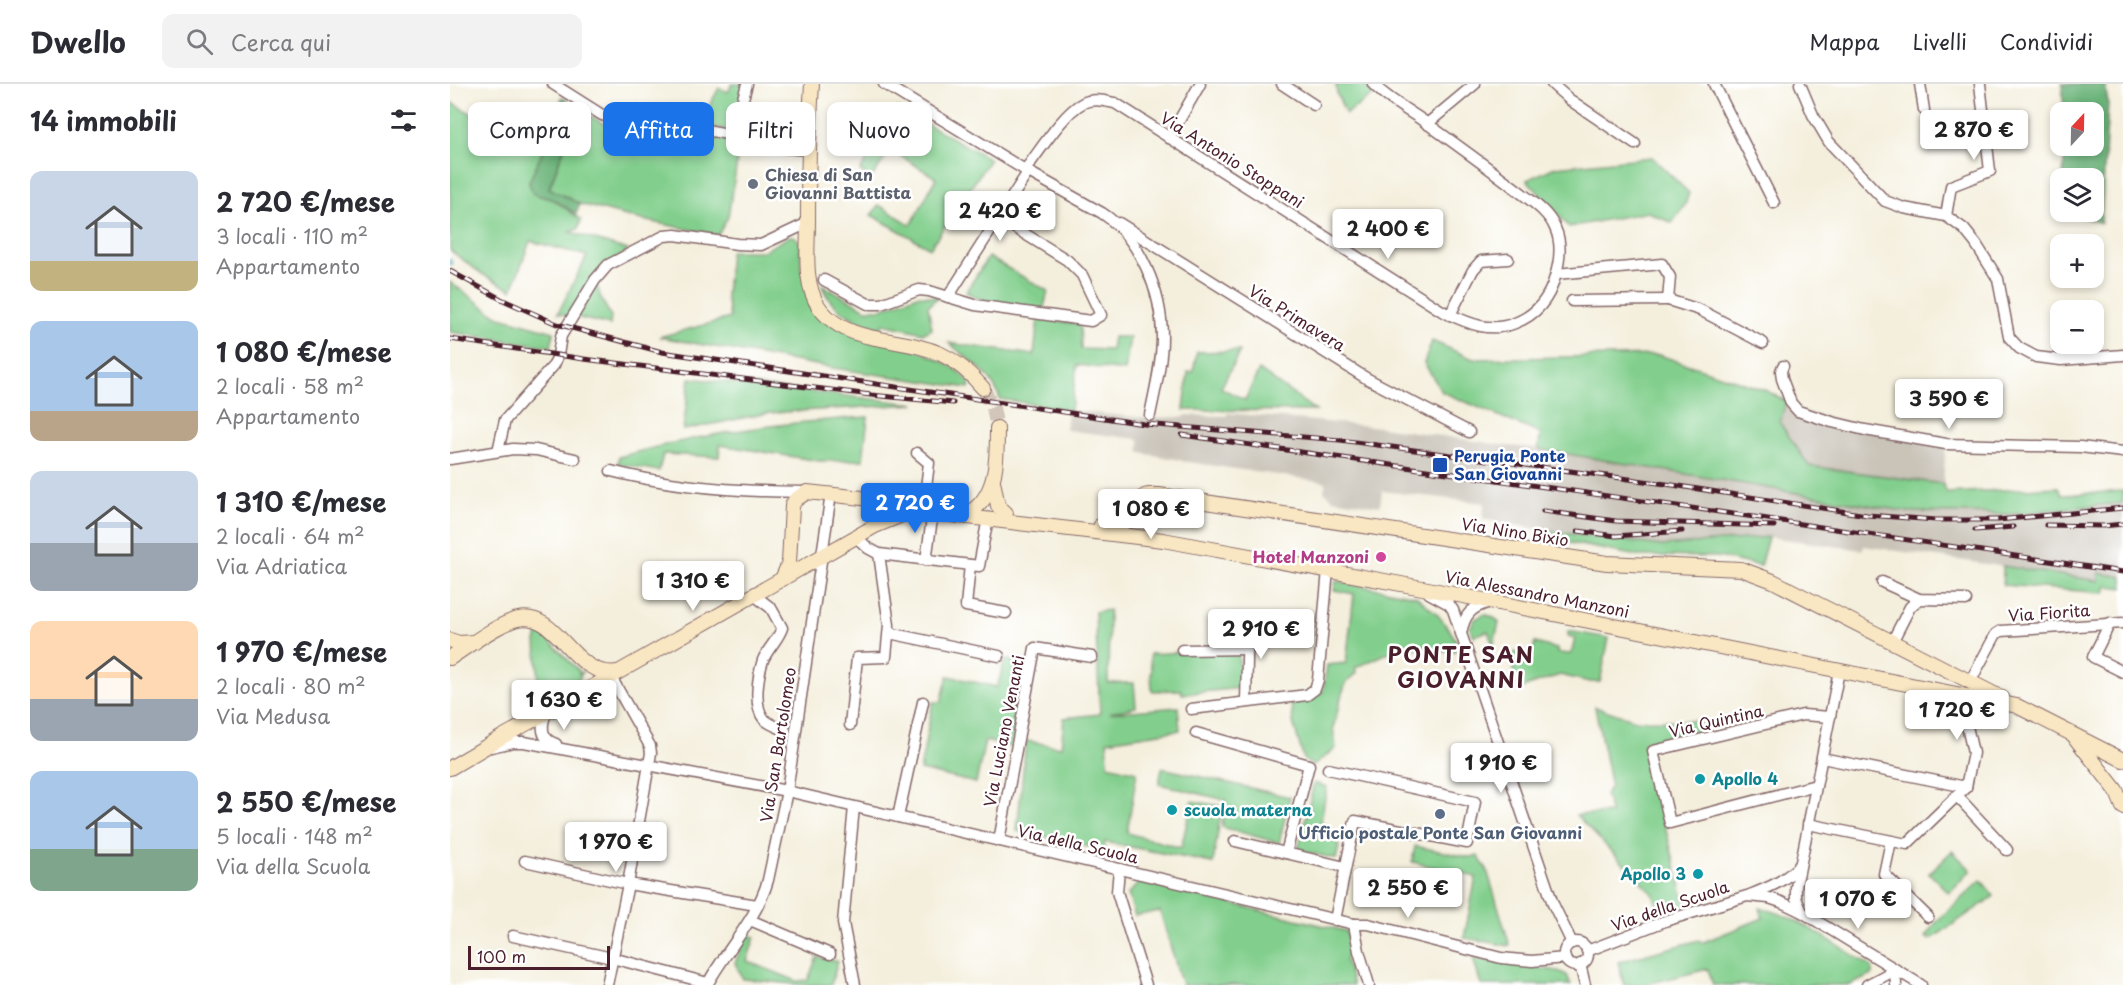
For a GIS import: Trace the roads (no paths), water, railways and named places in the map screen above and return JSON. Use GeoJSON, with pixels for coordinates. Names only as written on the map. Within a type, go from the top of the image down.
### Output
{"type":"FeatureCollection","features":[{"type":"Feature","properties":{"kind":"main road"},"geometry":{"type":"LineString","coordinates":[[811,102],[812,84]]}},
{"type":"Feature","properties":{"kind":"main road"},"geometry":{"type":"LineString","coordinates":[[808,156],[810,284],[819,307],[836,323],[855,333],[928,348],[948,356],[968,370],[983,388]]}},
{"type":"Feature","properties":{"kind":"main road"},"geometry":{"type":"LineString","coordinates":[[973,510],[983,501],[993,478],[997,453],[997,428]]}},
{"type":"Feature","properties":{"kind":"main road"},"geometry":{"type":"LineString","coordinates":[[993,478],[996,500],[1000,509],[1006,513]]}},
{"type":"Feature","properties":{"kind":"main road"},"geometry":{"type":"LineString","coordinates":[[782,579],[789,563],[792,506],[795,500],[807,492]]}},
{"type":"Feature","properties":{"kind":"main road","name":"Via Alessandro Manzoni"},"geometry":{"type":"LineString","coordinates":[[807,492],[1163,540],[1400,583],[1839,671],[1963,686]]}},
{"type":"Feature","properties":{"kind":"main road","name":"Via Nino Bixio"},"geometry":{"type":"LineString","coordinates":[[1133,525],[1141,498],[1159,495],[1607,563],[1741,569],[1773,581],[1892,642],[1963,686],[2017,706],[2070,733]]}},
{"type":"Feature","properties":{"kind":"main road"},"geometry":{"type":"LineString","coordinates":[[872,499],[881,512],[880,519],[875,526]]}},
{"type":"Feature","properties":{"kind":"main road","name":"Via Alessandro Manzoni"},"geometry":{"type":"LineString","coordinates":[[450,768],[875,526],[910,512],[929,508],[973,510],[1103,525],[1133,525]]}},
{"type":"Feature","properties":{"kind":"main road"},"geometry":{"type":"LineString","coordinates":[[1107,532],[1133,525],[1163,540]]}},
{"type":"Feature","properties":{"kind":"main road"},"geometry":{"type":"LineString","coordinates":[[790,541],[795,549],[806,558],[822,556]]}},
{"type":"Feature","properties":{"kind":"main road"},"geometry":{"type":"LineString","coordinates":[[450,658],[515,620],[532,619],[544,624],[580,660],[602,673],[615,675]]}},
{"type":"Feature","properties":{"kind":"main road"},"geometry":{"type":"LineString","coordinates":[[450,640],[459,643],[475,642]]}},
{"type":"Feature","properties":{"kind":"main road"},"geometry":{"type":"LineString","coordinates":[[573,698],[583,688],[586,678],[586,671],[580,660]]}},
{"type":"Feature","properties":{"kind":"main road"},"geometry":{"type":"LineString","coordinates":[[2070,733],[2121,759]]}},
{"type":"Feature","properties":{"kind":"main road"},"geometry":{"type":"LineString","coordinates":[[2070,733],[2119,792]]}},
{"type":"Feature","properties":{"kind":"main road"},"geometry":{"type":"LineString","coordinates":[[2119,792],[2107,761],[2121,759]]}},
{"type":"Feature","properties":{"kind":"street"},"geometry":{"type":"LineString","coordinates":[[553,84],[615,119],[664,122],[726,134]]}},
{"type":"Feature","properties":{"kind":"street"},"geometry":{"type":"LineString","coordinates":[[742,102],[747,84]]}},
{"type":"Feature","properties":{"kind":"street","name":"Via Primavera"},"geometry":{"type":"LineString","coordinates":[[884,84],[1114,221],[1366,378],[1469,432]]}},
{"type":"Feature","properties":{"kind":"street"},"geometry":{"type":"LineString","coordinates":[[1169,138],[1200,84]]}},
{"type":"Feature","properties":{"kind":"street"},"geometry":{"type":"LineString","coordinates":[[1282,84],[1314,105]]}},
{"type":"Feature","properties":{"kind":"street","name":"Via Antonio Stoppani"},"geometry":{"type":"LineString","coordinates":[[1027,171],[1071,111],[1084,102],[1099,100],[1115,103],[1450,315],[1485,329],[1504,328],[1534,312],[1545,301],[1557,274],[1560,250],[1555,227],[1547,215],[1511,185],[1373,84]]}},
{"type":"Feature","properties":{"kind":"street"},"geometry":{"type":"LineString","coordinates":[[1427,124],[1475,84]]}},
{"type":"Feature","properties":{"kind":"street"},"geometry":{"type":"LineString","coordinates":[[1552,84],[1570,100],[1635,144]]}},
{"type":"Feature","properties":{"kind":"street"},"geometry":{"type":"LineString","coordinates":[[1713,84],[1774,202]]}},
{"type":"Feature","properties":{"kind":"street"},"geometry":{"type":"LineString","coordinates":[[1800,84],[1813,115],[1829,142],[1885,201],[1904,208],[1946,216],[1970,236],[1998,279],[2009,337],[2019,348],[2036,357],[2061,360],[2123,356]]}},
{"type":"Feature","properties":{"kind":"street"},"geometry":{"type":"LineString","coordinates":[[1920,84],[1924,110]]}},
{"type":"Feature","properties":{"kind":"street"},"geometry":{"type":"LineString","coordinates":[[1946,216],[1951,186],[1990,171],[1980,84]]}},
{"type":"Feature","properties":{"kind":"street"},"geometry":{"type":"LineString","coordinates":[[948,297],[1027,171]]}},
{"type":"Feature","properties":{"kind":"street"},"geometry":{"type":"LineString","coordinates":[[824,280],[868,304],[881,304],[919,290],[975,305],[1091,321],[1101,315],[1082,275],[1067,260],[999,218]]}},
{"type":"Feature","properties":{"kind":"street"},"geometry":{"type":"LineString","coordinates":[[1114,221],[1135,247],[1149,274],[1160,311],[1162,338],[1150,415]]}},
{"type":"Feature","properties":{"kind":"street"},"geometry":{"type":"LineString","coordinates":[[498,451],[505,420],[554,365],[561,336],[595,280],[608,265],[664,236],[675,235],[761,245],[808,223]]}},
{"type":"Feature","properties":{"kind":"street"},"geometry":{"type":"LineString","coordinates":[[1450,315],[1480,261],[1508,259]]}},
{"type":"Feature","properties":{"kind":"street"},"geometry":{"type":"LineString","coordinates":[[1557,274],[1662,264],[1670,277],[1668,300]]}},
{"type":"Feature","properties":{"kind":"street"},"geometry":{"type":"LineString","coordinates":[[1572,301],[1668,300],[1700,310],[1763,343]]}},
{"type":"Feature","properties":{"kind":"street"},"geometry":{"type":"LineString","coordinates":[[1783,366],[1782,379],[1791,402],[1798,411],[1832,422],[1946,444],[2080,447],[2123,452]]}},
{"type":"Feature","properties":{"kind":"street"},"geometry":{"type":"LineString","coordinates":[[450,459],[498,451],[536,450],[575,459]]}},
{"type":"Feature","properties":{"kind":"street"},"geometry":{"type":"LineString","coordinates":[[916,453],[929,463],[926,560]]}},
{"type":"Feature","properties":{"kind":"street","name":"Via Alessandro Manzoni"},"geometry":{"type":"LineString","coordinates":[[611,471],[662,483],[807,492]]}},
{"type":"Feature","properties":{"kind":"street"},"geometry":{"type":"LineString","coordinates":[[783,492],[788,496],[792,506]]}},
{"type":"Feature","properties":{"kind":"street","name":"Via San Bartolomeo"},"geometry":{"type":"LineString","coordinates":[[708,984],[750,920],[768,880],[787,791],[831,494]]}},
{"type":"Feature","properties":{"kind":"street"},"geometry":{"type":"LineString","coordinates":[[988,518],[974,565],[966,606],[1006,613]]}},
{"type":"Feature","properties":{"kind":"street"},"geometry":{"type":"LineString","coordinates":[[856,537],[868,549],[879,554],[974,565]]}},
{"type":"Feature","properties":{"kind":"street"},"geometry":{"type":"LineString","coordinates":[[850,725],[857,658],[886,657],[890,633],[879,554]]}},
{"type":"Feature","properties":{"kind":"street"},"geometry":{"type":"LineString","coordinates":[[1191,709],[1307,695],[1315,689],[1318,680],[1329,570]]}},
{"type":"Feature","properties":{"kind":"street"},"geometry":{"type":"LineString","coordinates":[[1882,582],[1919,599],[1966,600]]}},
{"type":"Feature","properties":{"kind":"street"},"geometry":{"type":"LineString","coordinates":[[1400,583],[1439,597],[1449,604],[1461,633],[1553,904],[1572,943]]}},
{"type":"Feature","properties":{"kind":"street"},"geometry":{"type":"LineString","coordinates":[[754,595],[771,608],[782,628],[764,660],[758,696],[759,709],[766,722],[785,730]]}},
{"type":"Feature","properties":{"kind":"street"},"geometry":{"type":"LineString","coordinates":[[1892,642],[1910,607],[1919,599]]}},
{"type":"Feature","properties":{"kind":"street"},"geometry":{"type":"LineString","coordinates":[[1461,633],[1463,622],[1471,609],[1492,602]]}},
{"type":"Feature","properties":{"kind":"street"},"geometry":{"type":"LineString","coordinates":[[1246,702],[1248,618]]}},
{"type":"Feature","properties":{"kind":"street"},"geometry":{"type":"LineString","coordinates":[[2110,623],[2093,657],[2123,672]]}},
{"type":"Feature","properties":{"kind":"street","name":"Via Fiorita"},"geometry":{"type":"LineString","coordinates":[[1963,686],[1996,634],[2001,631],[2123,623]]}},
{"type":"Feature","properties":{"kind":"street"},"geometry":{"type":"LineString","coordinates":[[890,633],[999,656]]}},
{"type":"Feature","properties":{"kind":"street","name":"Via Luciano Venanti"},"geometry":{"type":"LineString","coordinates":[[999,841],[1035,648],[1092,657]]}},
{"type":"Feature","properties":{"kind":"street"},"geometry":{"type":"LineString","coordinates":[[1182,650],[1247,649]]}},
{"type":"Feature","properties":{"kind":"street"},"geometry":{"type":"LineString","coordinates":[[1802,912],[1796,898],[1796,887],[1839,671]]}},
{"type":"Feature","properties":{"kind":"street"},"geometry":{"type":"LineString","coordinates":[[607,985],[628,884],[651,753],[650,746],[615,675]]}},
{"type":"Feature","properties":{"kind":"street"},"geometry":{"type":"LineString","coordinates":[[1808,824],[1907,844],[1966,787],[1973,753],[1963,686]]}},
{"type":"Feature","properties":{"kind":"street"},"geometry":{"type":"LineString","coordinates":[[898,817],[923,702]]}},
{"type":"Feature","properties":{"kind":"street"},"geometry":{"type":"LineString","coordinates":[[546,713],[542,730],[546,740],[576,750]]}},
{"type":"Feature","properties":{"kind":"street","name":"Via Quintina"},"geometry":{"type":"LineString","coordinates":[[1816,785],[1670,823],[1653,751],[1803,715],[1830,717]]}},
{"type":"Feature","properties":{"kind":"street"},"geometry":{"type":"LineString","coordinates":[[1196,733],[1309,765],[1286,853]]}},
{"type":"Feature","properties":{"kind":"street"},"geometry":{"type":"LineString","coordinates":[[474,753],[513,742],[576,750]]}},
{"type":"Feature","properties":{"kind":"street","name":"Via della Scuola"},"geometry":{"type":"LineString","coordinates":[[576,750],[787,791],[1358,925],[1367,930],[1442,947],[1448,946],[1501,958],[1532,961],[1565,958]]}},
{"type":"Feature","properties":{"kind":"street"},"geometry":{"type":"LineString","coordinates":[[1822,758],[1966,787]]}},
{"type":"Feature","properties":{"kind":"street"},"geometry":{"type":"LineString","coordinates":[[1328,769],[1475,802],[1467,843],[1355,821],[1335,920]]}},
{"type":"Feature","properties":{"kind":"street"},"geometry":{"type":"LineString","coordinates":[[1957,796],[2007,850]]}},
{"type":"Feature","properties":{"kind":"street"},"geometry":{"type":"LineString","coordinates":[[854,807],[843,923],[855,985]]}},
{"type":"Feature","properties":{"kind":"street"},"geometry":{"type":"LineString","coordinates":[[1235,841],[1345,867]]}},
{"type":"Feature","properties":{"kind":"street"},"geometry":{"type":"LineString","coordinates":[[1891,841],[1884,874],[1928,917]]}},
{"type":"Feature","properties":{"kind":"street"},"geometry":{"type":"LineString","coordinates":[[525,861],[628,884],[757,905]]}},
{"type":"Feature","properties":{"kind":"street"},"geometry":{"type":"LineString","coordinates":[[1747,896],[1777,885],[1790,876],[1800,864]]}},
{"type":"Feature","properties":{"kind":"street"},"geometry":{"type":"LineString","coordinates":[[1119,869],[1117,892],[1146,985]]}},
{"type":"Feature","properties":{"kind":"street"},"geometry":{"type":"LineString","coordinates":[[1781,902],[1791,895],[1796,887]]}},
{"type":"Feature","properties":{"kind":"street","name":"Via della Scuola"},"geometry":{"type":"LineString","coordinates":[[1587,951],[1665,921],[1747,896],[1760,897],[1781,902],[1802,912],[1921,985]]}},
{"type":"Feature","properties":{"kind":"street"},"geometry":{"type":"LineString","coordinates":[[750,920],[830,954]]}},
{"type":"Feature","properties":{"kind":"street"},"geometry":{"type":"LineString","coordinates":[[1358,925],[1359,951],[1369,985]]}},
{"type":"Feature","properties":{"kind":"street"},"geometry":{"type":"LineString","coordinates":[[513,936],[612,958],[708,984]]}},
{"type":"Feature","properties":{"kind":"street"},"geometry":{"type":"LineString","coordinates":[[1572,943],[1583,945],[1587,951],[1586,959],[1580,964],[1569,963],[1565,958],[1566,947],[1572,943]]}},
{"type":"Feature","properties":{"kind":"street"},"geometry":{"type":"LineString","coordinates":[[1580,964],[1585,985]]}},
{"type":"Feature","properties":{"kind":"street"},"geometry":{"type":"LineString","coordinates":[[1867,985],[1895,970],[1896,985]]}},
{"type":"Feature","properties":{"kind":"waterway"},"geometry":{"type":"LineString","coordinates":[[450,260],[451,264]]}},
{"type":"Feature","properties":{"kind":"tunnel"},"geometry":{"type":"LineString","coordinates":[[983,388],[993,408],[997,428]]}},
{"type":"Feature","properties":{"kind":"railway"},"geometry":{"type":"LineString","coordinates":[[450,271],[501,299],[557,324],[662,352],[1144,424],[1340,440],[1666,484],[1867,515],[1936,520],[1998,520],[2123,508]]}},
{"type":"Feature","properties":{"kind":"railway"},"geometry":{"type":"LineString","coordinates":[[450,339],[584,359],[953,403]]}},
{"type":"Feature","properties":{"kind":"railway"},"geometry":{"type":"LineString","coordinates":[[1182,435],[2123,572]]}},
{"type":"Feature","properties":{"kind":"railway"},"geometry":{"type":"LineString","coordinates":[[1543,511],[1616,521],[1774,526]]}},
{"type":"Feature","properties":{"kind":"railway"},"geometry":{"type":"LineString","coordinates":[[2046,525],[2123,524]]}},
{"type":"Feature","properties":{"kind":"railway"},"geometry":{"type":"LineString","coordinates":[[1975,530],[2013,527]]}},
{"type":"Feature","properties":{"kind":"railway"},"geometry":{"type":"LineString","coordinates":[[1578,531],[1616,536],[1682,531]]}},
{"type":"Feature","properties":{"kind":"place","name":"Chiesa di San Giovanni Battista"},"geometry":{"type":"Point","coordinates":[753,184]}},
{"type":"Feature","properties":{"kind":"place","name":"Perugia Ponte San Giovanni"},"geometry":{"type":"Point","coordinates":[1440,465]}},
{"type":"Feature","properties":{"kind":"place","name":"Hotel Manzoni"},"geometry":{"type":"Point","coordinates":[1381,557]}},
{"type":"Feature","properties":{"kind":"place","name":"Apollo 4"},"geometry":{"type":"Point","coordinates":[1700,779]}},
{"type":"Feature","properties":{"kind":"place","name":"scuola materna"},"geometry":{"type":"Point","coordinates":[1172,810]}},
{"type":"Feature","properties":{"kind":"place","name":"Ufficio postale Ponte San Giovanni"},"geometry":{"type":"Point","coordinates":[1440,814]}},
{"type":"Feature","properties":{"kind":"place","name":"Apollo 3"},"geometry":{"type":"Point","coordinates":[1698,874]}},
{"type":"Feature","properties":{"kind":"district","name":"PONTE SAN GIOVANNI"},"geometry":{"type":"Point","coordinates":[1461,668]}}]}
